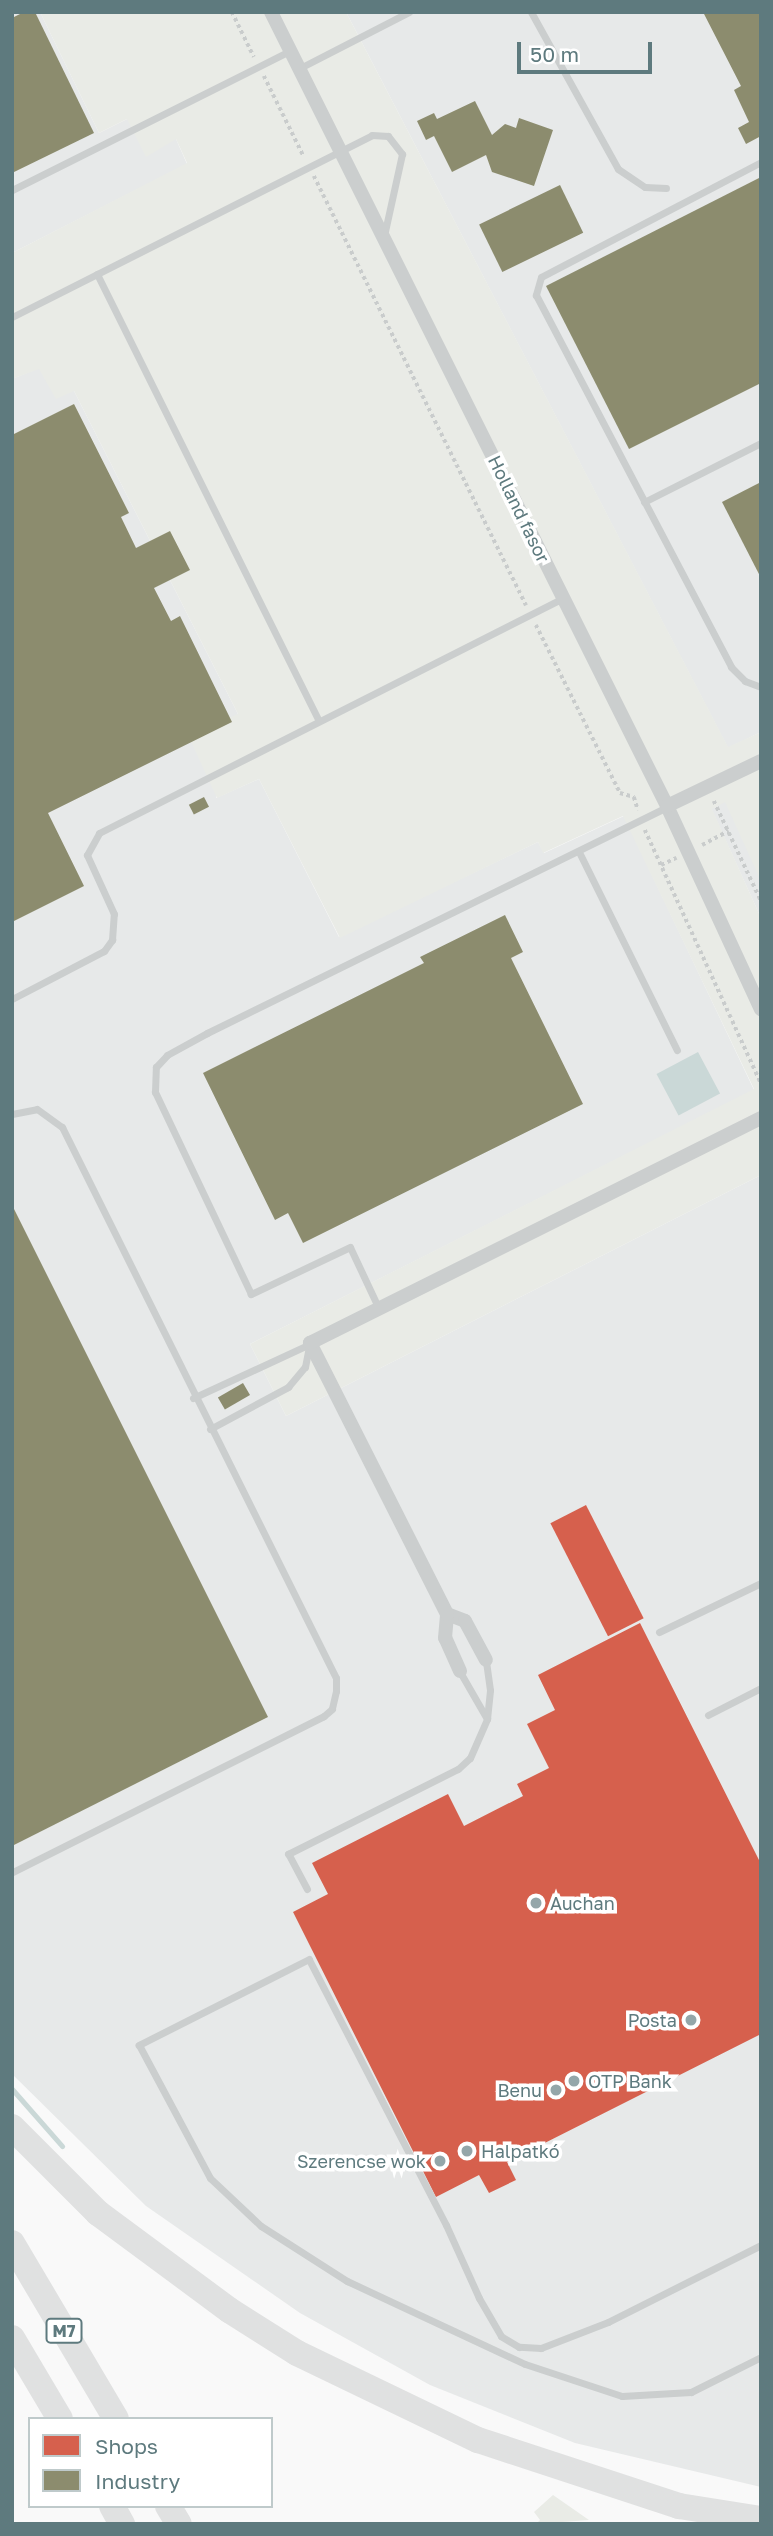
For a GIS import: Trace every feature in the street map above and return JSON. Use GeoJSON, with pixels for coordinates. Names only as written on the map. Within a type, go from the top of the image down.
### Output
{"type":"FeatureCollection","features":[{"type":"Feature","properties":{"kind":"highway"},"geometry":{"type":"LineString","coordinates":[[12,2127],[98,2213],[229,2310],[298,2353],[478,2440],[723,2518],[761,2519]]}},
{"type":"Feature","properties":{"kind":"highway","name":"M7"},"geometry":{"type":"LineString","coordinates":[[12,2244],[115,2417]]}},
{"type":"Feature","properties":{"kind":"highway","name":"M7"},"geometry":{"type":"LineString","coordinates":[[12,2338],[59,2417]]}},
{"type":"Feature","properties":{"kind":"highway"},"geometry":{"type":"LineString","coordinates":[[113,2508],[122,2524]]}},
{"type":"Feature","properties":{"kind":"highway"},"geometry":{"type":"LineString","coordinates":[[169,2508],[179,2524]]}},
{"type":"Feature","properties":{"kind":"street","name":"Holland fasor"},"geometry":{"type":"LineString","coordinates":[[271,12],[667,806],[761,1009]]}},
{"type":"Feature","properties":{"kind":"street"},"geometry":{"type":"LineString","coordinates":[[667,806],[761,761]]}},
{"type":"Feature","properties":{"kind":"street"},"geometry":{"type":"LineString","coordinates":[[460,1671],[444,1638],[447,1614],[310,1343],[761,1118]]}},
{"type":"Feature","properties":{"kind":"street"},"geometry":{"type":"LineString","coordinates":[[447,1614],[465,1620],[486,1660]]}},
{"type":"Feature","properties":{"kind":"lane"},"geometry":{"type":"LineString","coordinates":[[298,69],[409,12]]}},
{"type":"Feature","properties":{"kind":"lane"},"geometry":{"type":"LineString","coordinates":[[531,12],[618,169],[645,187],[666,188]]}},
{"type":"Feature","properties":{"kind":"lane"},"geometry":{"type":"LineString","coordinates":[[12,190],[289,51]]}},
{"type":"Feature","properties":{"kind":"lane"},"geometry":{"type":"LineString","coordinates":[[12,317],[372,135],[388,136],[400,147],[397,186],[384,237]]}},
{"type":"Feature","properties":{"kind":"lane"},"geometry":{"type":"LineString","coordinates":[[761,162],[541,277],[536,295],[731,667],[745,681],[761,687]]}},
{"type":"Feature","properties":{"kind":"lane"},"geometry":{"type":"LineString","coordinates":[[97,274],[318,720]]}},
{"type":"Feature","properties":{"kind":"lane"},"geometry":{"type":"LineString","coordinates":[[644,502],[761,443]]}},
{"type":"Feature","properties":{"kind":"lane"},"geometry":{"type":"LineString","coordinates":[[12,999],[104,951],[111,940],[114,914],[87,855],[99,833],[563,598]]}},
{"type":"Feature","properties":{"kind":"lane"},"geometry":{"type":"LineString","coordinates":[[379,1309],[350,1247],[251,1294],[155,1092],[156,1067],[167,1055],[207,1033],[579,852],[667,806]]}},
{"type":"Feature","properties":{"kind":"lane"},"geometry":{"type":"LineString","coordinates":[[579,852],[677,1050]]}},
{"type":"Feature","properties":{"kind":"lane"},"geometry":{"type":"LineString","coordinates":[[12,1114],[37,1109],[62,1126],[193,1398],[336,1678],[332,1709],[12,1872]]}},
{"type":"Feature","properties":{"kind":"lane"},"geometry":{"type":"LineString","coordinates":[[193,1398],[310,1343]]}},
{"type":"Feature","properties":{"kind":"lane"},"geometry":{"type":"LineString","coordinates":[[210,1429],[288,1387],[304,1367],[310,1343]]}},
{"type":"Feature","properties":{"kind":"lane"},"geometry":{"type":"LineString","coordinates":[[659,1632],[761,1583]]}},
{"type":"Feature","properties":{"kind":"lane"},"geometry":{"type":"LineString","coordinates":[[307,1889],[288,1854],[458,1769],[476,1748],[487,1720],[491,1690],[486,1660]]}},
{"type":"Feature","properties":{"kind":"lane"},"geometry":{"type":"LineString","coordinates":[[460,1671],[487,1720]]}},
{"type":"Feature","properties":{"kind":"lane"},"geometry":{"type":"LineString","coordinates":[[708,1715],[761,1688]]}},
{"type":"Feature","properties":{"kind":"lane"},"geometry":{"type":"LineString","coordinates":[[761,2245],[608,2322],[541,2348],[519,2347],[501,2336],[479,2298],[446,2225],[309,1959],[139,2045],[210,2178],[261,2226],[347,2281],[525,2364],[622,2396],[656,2398],[691,2392],[761,2357]]}},
{"type":"Feature","properties":{"kind":"path"},"geometry":{"type":"LineString","coordinates":[[232,12],[620,793],[634,797],[641,820],[761,1083]]}},
{"type":"Feature","properties":{"kind":"path"},"geometry":{"type":"LineString","coordinates":[[708,787],[761,901]]}},
{"type":"Feature","properties":{"kind":"shaded area"},"geometry":{"type":"Polygon","coordinates":[[[12,12],[40,12],[99,133],[127,119],[176,139],[187,164],[12,253],[12,12]]]}},
{"type":"Feature","properties":{"kind":"shaded area"},"geometry":{"type":"Polygon","coordinates":[[[40,12],[346,12],[728,747],[761,732],[761,881],[725,802],[712,809],[761,918],[761,1175],[286,1416],[250,1344],[754,1089],[623,816],[543,853],[538,842],[340,938],[259,779],[217,798],[188,735],[238,714],[74,391],[56,399],[39,369],[12,379],[12,253],[187,163],[176,139],[146,157],[127,119],[99,133],[40,12]]]}},
{"type":"Feature","properties":{"kind":"shaded area"},"geometry":{"type":"Polygon","coordinates":[[[346,12],[761,12],[761,732],[728,748],[346,12]]]}},
{"type":"Feature","properties":{"kind":"shaded area"},"geometry":{"type":"Polygon","coordinates":[[[39,368],[74,391],[238,714],[216,798],[259,779],[339,937],[538,842],[544,853],[624,816],[754,1090],[250,1344],[286,1416],[761,1175],[761,2487],[575,2443],[430,2385],[300,2313],[146,2206],[12,2074],[12,379],[39,368]]]}},
{"type":"Feature","properties":{"kind":"shaded area"},"geometry":{"type":"Polygon","coordinates":[[[761,783],[761,918],[711,808],[761,783]]]}},
{"type":"Feature","properties":{"kind":"shaded area"},"geometry":{"type":"Polygon","coordinates":[[[698,1052],[720,1093],[679,1116],[657,1074],[698,1052]]]}},
{"type":"Feature","properties":{"kind":"shaded area"},"geometry":{"type":"Polygon","coordinates":[[[553,2495],[589,2520],[536,2524],[540,2520],[534,2512],[553,2495]]]}},
{"type":"Feature","properties":{"kind":"building: Shops"},"geometry":{"type":"Polygon","coordinates":[[[586,1505],[644,1618],[608,1636],[550,1523],[586,1505]]]}},
{"type":"Feature","properties":{"kind":"building: Shops","name":"Auchan"},"geometry":{"type":"Polygon","coordinates":[[[640,1623],[761,1864],[761,2034],[507,2162],[516,2180],[489,2193],[479,2175],[436,2197],[293,1912],[328,1894],[312,1863],[448,1794],[464,1826],[523,1796],[517,1784],[549,1768],[527,1724],[555,1710],[538,1675],[640,1623]]]}},
{"type":"Feature","properties":{"kind":"building: Industry"},"geometry":{"type":"Polygon","coordinates":[[[24,12],[35,12],[94,133],[12,173],[12,18],[24,12]]]}},
{"type":"Feature","properties":{"kind":"building: Industry"},"geometry":{"type":"Polygon","coordinates":[[[703,12],[761,12],[761,136],[746,144],[738,128],[749,122],[734,90],[741,86],[703,12]]]}},
{"type":"Feature","properties":{"kind":"building: Industry"},"geometry":{"type":"Polygon","coordinates":[[[475,101],[492,135],[505,124],[516,128],[519,118],[553,130],[534,186],[492,172],[486,155],[452,172],[434,136],[426,140],[417,121],[434,113],[437,119],[475,101]]]}},
{"type":"Feature","properties":{"kind":"building: Industry"},"geometry":{"type":"Polygon","coordinates":[[[761,177],[761,383],[629,449],[546,286],[761,177]]]}},
{"type":"Feature","properties":{"kind":"building: Industry"},"geometry":{"type":"Polygon","coordinates":[[[560,185],[583,233],[502,272],[479,224],[560,185]]]}},
{"type":"Feature","properties":{"kind":"building: Industry"},"geometry":{"type":"Polygon","coordinates":[[[74,404],[129,513],[121,517],[136,548],[170,531],[190,570],[154,588],[171,621],[180,616],[232,722],[48,813],[84,886],[12,922],[12,435],[74,404]]]}},
{"type":"Feature","properties":{"kind":"building: Industry"},"geometry":{"type":"Polygon","coordinates":[[[761,482],[761,578],[722,502],[761,482]]]}},
{"type":"Feature","properties":{"kind":"building: Industry"},"geometry":{"type":"Polygon","coordinates":[[[204,797],[209,807],[194,815],[189,805],[204,797]]]}},
{"type":"Feature","properties":{"kind":"building: Industry"},"geometry":{"type":"Polygon","coordinates":[[[505,915],[523,952],[511,958],[583,1104],[303,1243],[288,1213],[275,1220],[203,1073],[424,963],[420,957],[505,915]]]}},
{"type":"Feature","properties":{"kind":"building: Industry"},"geometry":{"type":"Polygon","coordinates":[[[12,1205],[268,1717],[12,1846],[12,1205]]]}},
{"type":"Feature","properties":{"kind":"building: Industry"},"geometry":{"type":"Polygon","coordinates":[[[243,1383],[250,1395],[225,1410],[218,1398],[243,1383]]]}},
{"type":"Feature","properties":{"kind":"waterway"},"geometry":{"type":"LineString","coordinates":[[12,2089],[62,2146]]}},
{"type":"Feature","properties":{"kind":"place","name":"Auchan"},"geometry":{"type":"Point","coordinates":[536,1903]}},
{"type":"Feature","properties":{"kind":"place","name":"Posta"},"geometry":{"type":"Point","coordinates":[691,2020]}},
{"type":"Feature","properties":{"kind":"place","name":"OTP Bank"},"geometry":{"type":"Point","coordinates":[574,2081]}},
{"type":"Feature","properties":{"kind":"place","name":"Benu"},"geometry":{"type":"Point","coordinates":[556,2090]}},
{"type":"Feature","properties":{"kind":"place","name":"Halpatkó"},"geometry":{"type":"Point","coordinates":[467,2151]}},
{"type":"Feature","properties":{"kind":"place","name":"Szerencse wok"},"geometry":{"type":"Point","coordinates":[440,2161]}}]}
